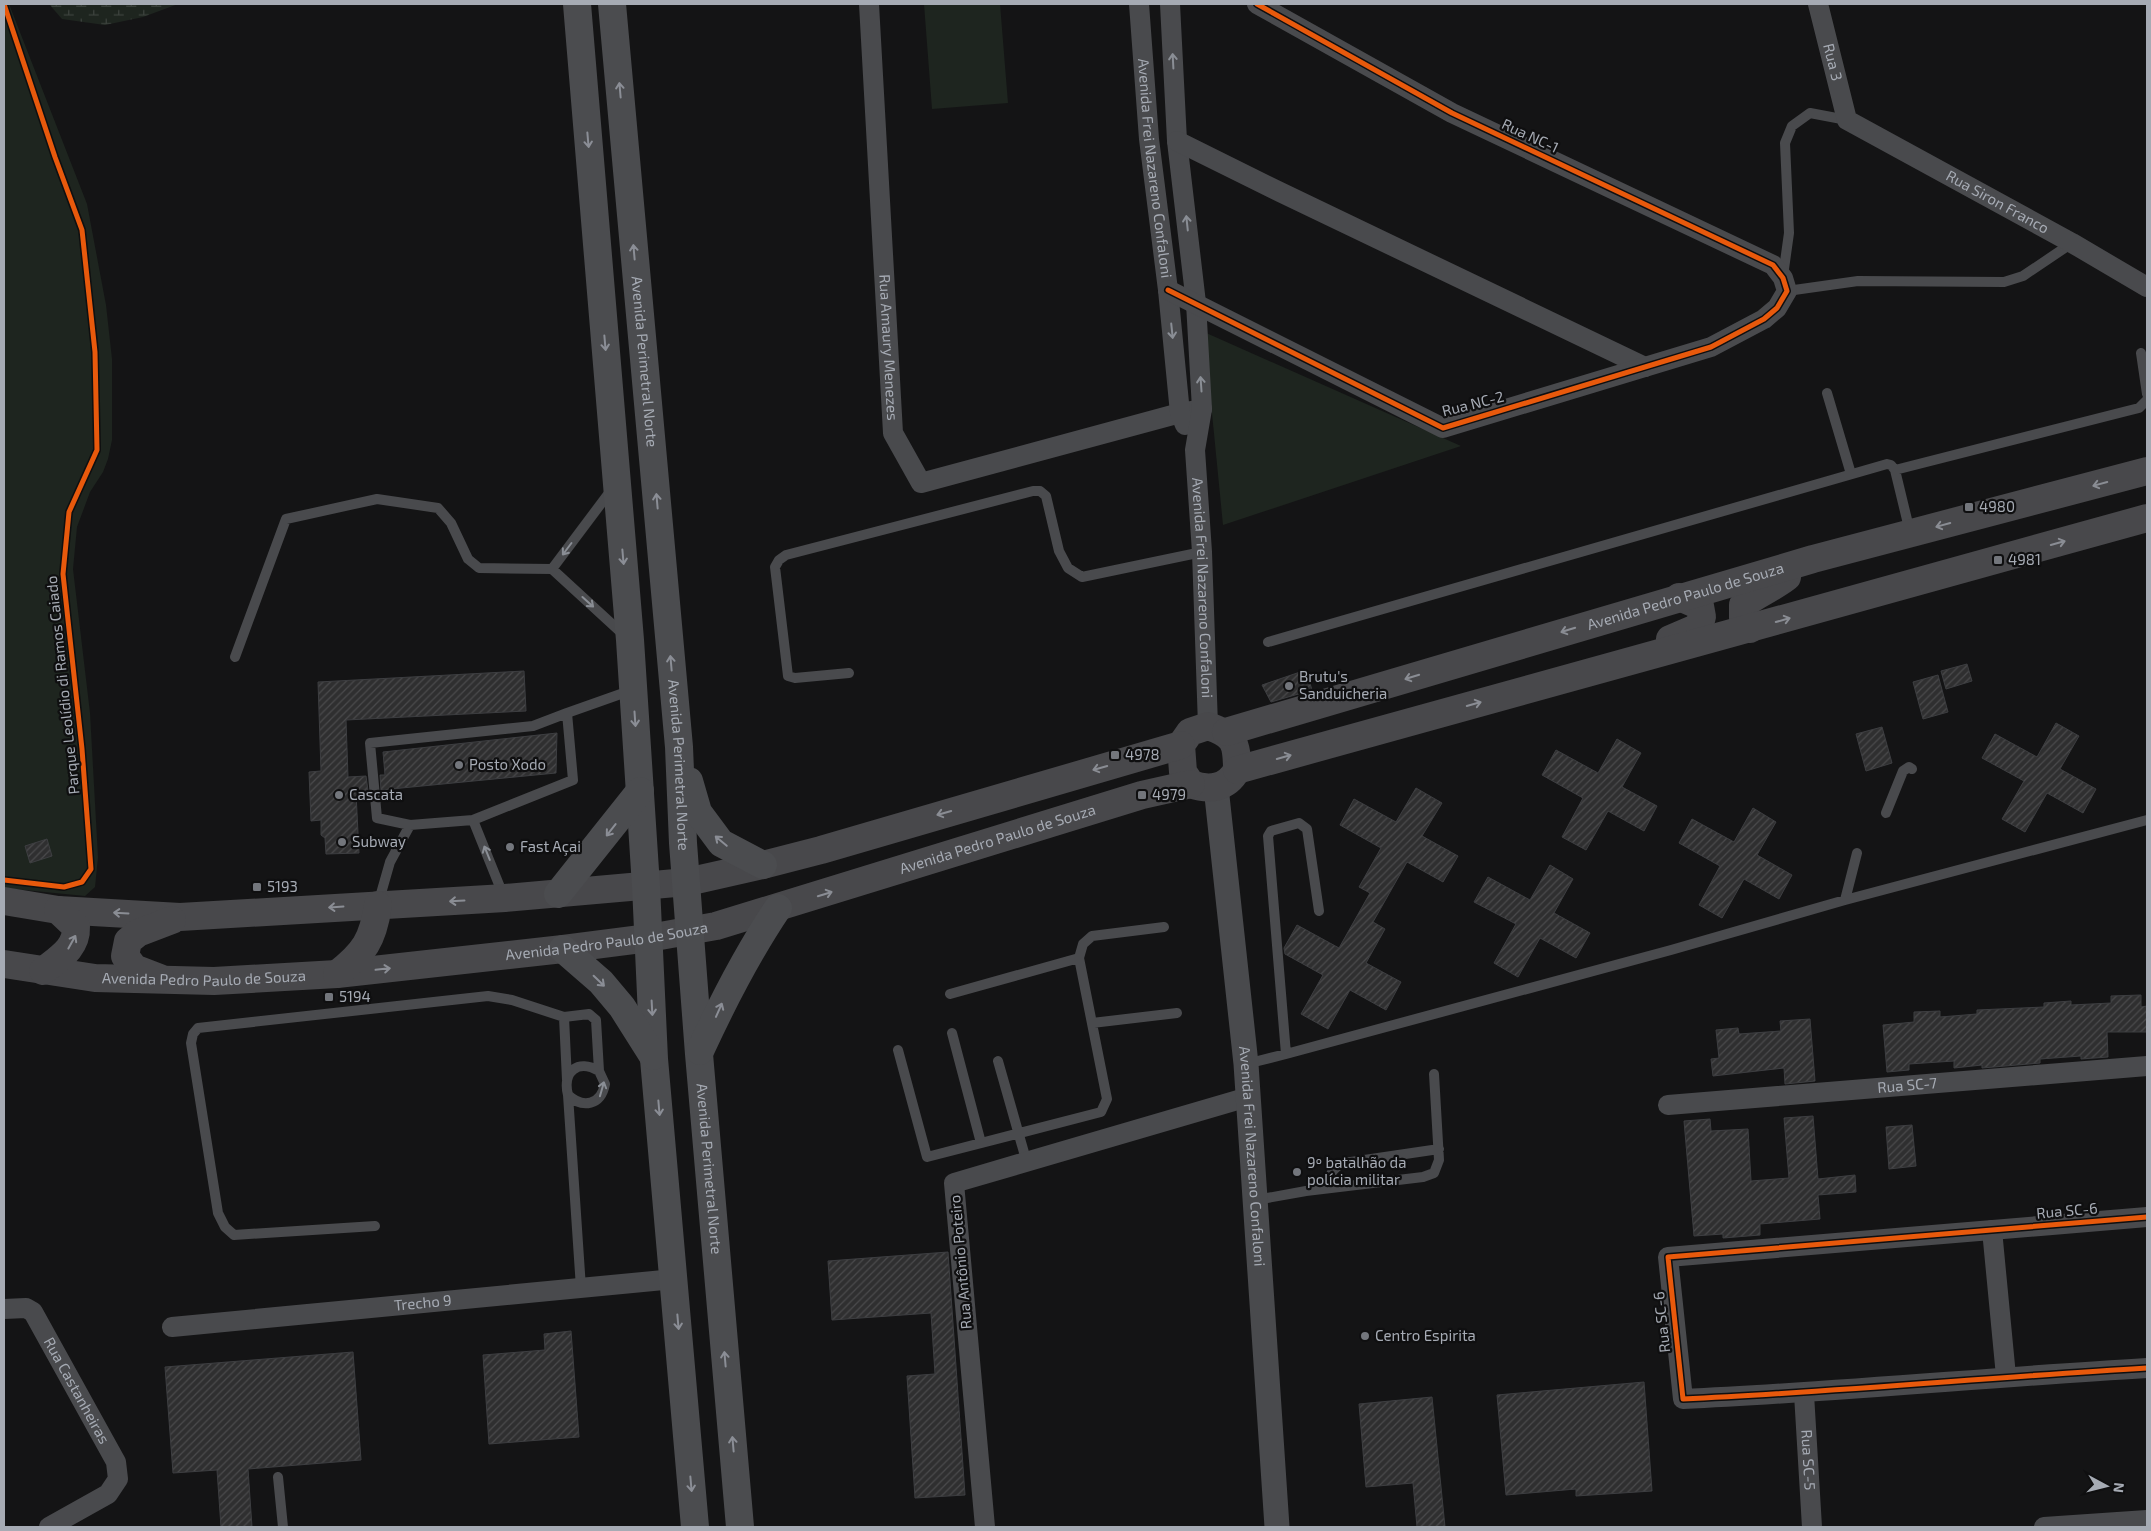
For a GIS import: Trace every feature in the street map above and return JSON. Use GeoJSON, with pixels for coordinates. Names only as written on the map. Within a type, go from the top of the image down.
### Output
{"type":"FeatureCollection","features":[{"type":"Feature","properties":{"kind":"highway"},"geometry":{"type":"LineString","coordinates":[[577,4],[630,640],[649,938],[654,1059],[695,1527]]}},
{"type":"Feature","properties":{"kind":"highway","name":"Avenida Perimetral Norte"},"geometry":{"type":"LineString","coordinates":[[612,4],[679,746],[683,843],[699,1054],[740,1527]]}},
{"type":"Feature","properties":{"kind":"highway"},"geometry":{"type":"LineString","coordinates":[[679,746],[698,812],[709,829],[721,843],[763,865]]}},
{"type":"Feature","properties":{"kind":"highway"},"geometry":{"type":"LineString","coordinates":[[558,894],[640,791]]}},
{"type":"Feature","properties":{"kind":"highway"},"geometry":{"type":"LineString","coordinates":[[699,1054],[726,992],[778,908]]}},
{"type":"Feature","properties":{"kind":"highway"},"geometry":{"type":"LineString","coordinates":[[563,949],[601,982],[622,1007],[654,1059]]}},
{"type":"Feature","properties":{"kind":"main road","name":"Avenida Pedro Paulo de Souza"},"geometry":{"type":"LineString","coordinates":[[1217,729],[1813,559],[2147,471]]}},
{"type":"Feature","properties":{"kind":"main road"},"geometry":{"type":"LineString","coordinates":[[1181,744],[1184,772],[1203,786],[1226,784],[1237,770],[2147,518]]}},
{"type":"Feature","properties":{"kind":"main road"},"geometry":{"type":"LineString","coordinates":[[1750,629],[1743,618],[1743,605],[1753,597],[1776,586],[1813,559]]}},
{"type":"Feature","properties":{"kind":"main road"},"geometry":{"type":"LineString","coordinates":[[1654,653],[1663,642],[1698,627],[1702,617],[1700,606],[1679,597]]}},
{"type":"Feature","properties":{"kind":"main road"},"geometry":{"type":"LineString","coordinates":[[4,901],[58,910],[180,917],[505,898],[687,882],[763,865],[1181,744],[1190,732],[1217,729],[1235,744],[1237,770]]}},
{"type":"Feature","properties":{"kind":"main road","name":"Avenida Pedro Paulo de Souza"},"geometry":{"type":"LineString","coordinates":[[4,964],[95,978],[214,981],[337,974],[649,938],[716,926],[1142,795],[1203,786]]}},
{"type":"Feature","properties":{"kind":"main road"},"geometry":{"type":"LineString","coordinates":[[337,974],[356,959],[367,945],[375,926],[378,905]]}},
{"type":"Feature","properties":{"kind":"main road"},"geometry":{"type":"LineString","coordinates":[[43,971],[64,954],[73,944],[76,937],[76,927],[58,910]]}},
{"type":"Feature","properties":{"kind":"main road"},"geometry":{"type":"LineString","coordinates":[[168,981],[134,968],[125,956],[128,941],[138,933],[180,917]]}},
{"type":"Feature","properties":{"kind":"street","name":"Rua Amaury Menezes"},"geometry":{"type":"LineString","coordinates":[[869,4],[893,433],[921,483],[1180,413],[1202,409]]}},
{"type":"Feature","properties":{"kind":"street","name":"Avenida Frei Nazareno Confaloni"},"geometry":{"type":"LineString","coordinates":[[1139,4],[1150,139],[1180,413],[1195,450]]}},
{"type":"Feature","properties":{"kind":"street","name":"Avenida Frei Nazareno Confaloni"},"geometry":{"type":"LineString","coordinates":[[1170,4],[1178,141],[1196,303],[1202,409],[1195,450],[1217,729]]}},
{"type":"Feature","properties":{"kind":"street","name":"Rua NC-1"},"geometry":{"type":"LineString","coordinates":[[1257,4],[1452,113],[1774,265],[1785,284]]}},
{"type":"Feature","properties":{"kind":"street","name":"Rua 3"},"geometry":{"type":"LineString","coordinates":[[1818,4],[1847,120]]}},
{"type":"Feature","properties":{"kind":"street","name":"Rua Siron Franco"},"geometry":{"type":"LineString","coordinates":[[1847,120],[2072,243],[2147,287]]}},
{"type":"Feature","properties":{"kind":"street"},"geometry":{"type":"LineString","coordinates":[[1178,141],[1645,367]]}},
{"type":"Feature","properties":{"kind":"street","name":"Rua NC-2"},"geometry":{"type":"LineString","coordinates":[[1168,290],[1444,428],[1712,347],[1764,319],[1777,308],[1785,284]]}},
{"type":"Feature","properties":{"kind":"street","name":"Avenida Frei Nazareno Confaloni"},"geometry":{"type":"LineString","coordinates":[[1203,786],[1246,1064],[1277,1527]]}},
{"type":"Feature","properties":{"kind":"street","name":"Rua SC-7"},"geometry":{"type":"LineString","coordinates":[[1668,1105],[2147,1066]]}},
{"type":"Feature","properties":{"kind":"street","name":"Rua Antônio Poteiro"},"geometry":{"type":"LineString","coordinates":[[985,1527],[954,1183],[1248,1097]]}},
{"type":"Feature","properties":{"kind":"street","name":"Rua SC-6"},"geometry":{"type":"LineString","coordinates":[[2147,1216],[1668,1257],[1683,1399],[1804,1394],[2006,1376],[2147,1368]]}},
{"type":"Feature","properties":{"kind":"street"},"geometry":{"type":"LineString","coordinates":[[1992,1230],[2006,1376]]}},
{"type":"Feature","properties":{"kind":"street","name":"Trecho 9"},"geometry":{"type":"LineString","coordinates":[[172,1327],[674,1279]]}},
{"type":"Feature","properties":{"kind":"street","name":"Rua Castanheiras"},"geometry":{"type":"LineString","coordinates":[[4,1309],[26,1308],[33,1312],[116,1462],[118,1479],[108,1494],[49,1527]]}},
{"type":"Feature","properties":{"kind":"street","name":"Rua SC-5"},"geometry":{"type":"LineString","coordinates":[[1804,1394],[1812,1527]]}},
{"type":"Feature","properties":{"kind":"street"},"geometry":{"type":"LineString","coordinates":[[2044,1527],[2147,1520]]}},
{"type":"Feature","properties":{"kind":"lane"},"geometry":{"type":"LineString","coordinates":[[1847,120],[1810,113],[1792,126],[1785,143],[1789,232],[1785,284],[1858,281],[2004,282],[2023,276],[2072,243]]}},
{"type":"Feature","properties":{"kind":"lane"},"geometry":{"type":"LineString","coordinates":[[2141,353],[2147,394]]}},
{"type":"Feature","properties":{"kind":"lane"},"geometry":{"type":"LineString","coordinates":[[1827,393],[1851,474]]}},
{"type":"Feature","properties":{"kind":"lane"},"geometry":{"type":"LineString","coordinates":[[1895,470],[2133,410],[2139,408],[2147,400]]}},
{"type":"Feature","properties":{"kind":"lane"},"geometry":{"type":"LineString","coordinates":[[1268,642],[1887,464],[1891,465],[1895,470],[1911,533]]}},
{"type":"Feature","properties":{"kind":"lane"},"geometry":{"type":"LineString","coordinates":[[552,569],[617,482]]}},
{"type":"Feature","properties":{"kind":"lane"},"geometry":{"type":"LineString","coordinates":[[849,673],[795,678],[788,676],[775,567],[779,560],[786,555],[1032,491],[1040,491],[1046,496],[1059,551],[1068,568],[1082,577],[1202,552]]}},
{"type":"Feature","properties":{"kind":"lane"},"geometry":{"type":"LineString","coordinates":[[235,657],[286,518],[377,499],[438,508],[451,522],[468,559],[480,568],[552,569],[630,640]]}},
{"type":"Feature","properties":{"kind":"lane"},"geometry":{"type":"LineString","coordinates":[[567,713],[573,780],[473,820],[410,824],[377,818],[370,743],[533,726],[567,713],[633,690]]}},
{"type":"Feature","properties":{"kind":"lane"},"geometry":{"type":"LineString","coordinates":[[1886,813],[1903,771],[1909,767],[1912,770]]}},
{"type":"Feature","properties":{"kind":"lane"},"geometry":{"type":"LineString","coordinates":[[473,820],[505,898]]}},
{"type":"Feature","properties":{"kind":"lane"},"geometry":{"type":"LineString","coordinates":[[1246,1064],[1671,950],[1844,900],[2147,820]]}},
{"type":"Feature","properties":{"kind":"lane"},"geometry":{"type":"LineString","coordinates":[[1286,1054],[1268,836],[1272,831],[1299,823],[1307,829],[1318,911]]}},
{"type":"Feature","properties":{"kind":"lane"},"geometry":{"type":"LineString","coordinates":[[378,905],[390,862],[410,824]]}},
{"type":"Feature","properties":{"kind":"lane"},"geometry":{"type":"LineString","coordinates":[[1844,900],[1857,853]]}},
{"type":"Feature","properties":{"kind":"lane"},"geometry":{"type":"LineString","coordinates":[[898,1050],[926,1157],[1101,1112],[1107,1099],[1080,958],[1084,944],[1092,936],[1164,928]]}},
{"type":"Feature","properties":{"kind":"lane"},"geometry":{"type":"LineString","coordinates":[[950,994],[1080,958]]}},
{"type":"Feature","properties":{"kind":"lane"},"geometry":{"type":"LineString","coordinates":[[375,1226],[234,1235],[225,1227],[218,1213],[191,1043],[193,1034],[198,1028],[488,996],[512,1000],[564,1017],[589,1014],[596,1020],[600,1071],[605,1084],[600,1099],[591,1104],[581,1104],[568,1095]]}},
{"type":"Feature","properties":{"kind":"lane"},"geometry":{"type":"LineString","coordinates":[[1092,1024],[1177,1014]]}},
{"type":"Feature","properties":{"kind":"lane"},"geometry":{"type":"LineString","coordinates":[[564,1017],[581,1288]]}},
{"type":"Feature","properties":{"kind":"lane"},"geometry":{"type":"LineString","coordinates":[[952,1033],[981,1143]]}},
{"type":"Feature","properties":{"kind":"lane"},"geometry":{"type":"LineString","coordinates":[[998,1061],[1027,1163]]}},
{"type":"Feature","properties":{"kind":"lane"},"geometry":{"type":"LineString","coordinates":[[567,1080],[572,1071],[581,1066],[591,1066],[600,1071]]}},
{"type":"Feature","properties":{"kind":"lane"},"geometry":{"type":"LineString","coordinates":[[1256,1200],[1434,1174],[1439,1160],[1439,1149],[1434,1074]]}},
{"type":"Feature","properties":{"kind":"lane"},"geometry":{"type":"LineString","coordinates":[[1329,1188],[1331,1172],[1337,1165],[1439,1149]]}},
{"type":"Feature","properties":{"kind":"lane"},"geometry":{"type":"LineString","coordinates":[[278,1477],[283,1527]]}},
{"type":"Feature","properties":{"kind":"green space"},"geometry":{"type":"Polygon","coordinates":[[[4,4],[9,4],[87,204],[106,305],[112,359],[112,440],[103,472],[90,492],[77,527],[73,569],[90,713],[98,857],[95,887],[85,896],[4,888],[4,4]]]}},
{"type":"Feature","properties":{"kind":"green space"},"geometry":{"type":"Polygon","coordinates":[[[49,4],[178,4],[143,17],[105,25],[62,19],[49,4]]]}},
{"type":"Feature","properties":{"kind":"green space"},"geometry":{"type":"Polygon","coordinates":[[[924,4],[1000,4],[1008,103],[932,109],[924,4]]]}},
{"type":"Feature","properties":{"kind":"green space"},"geometry":{"type":"Polygon","coordinates":[[[1204,332],[1461,446],[1223,525],[1204,332]]]}},
{"type":"Feature","properties":{"kind":"building"},"geometry":{"type":"Polygon","coordinates":[[[1967,664],[1972,681],[1946,689],[1941,671],[1967,664]]]}},
{"type":"Feature","properties":{"kind":"building"},"geometry":{"type":"Polygon","coordinates":[[[1306,670],[1312,690],[1271,702],[1262,685],[1306,670]]]}},
{"type":"Feature","properties":{"kind":"building"},"geometry":{"type":"Polygon","coordinates":[[[524,671],[526,711],[346,720],[348,777],[366,776],[368,791],[356,793],[359,853],[326,854],[325,838],[321,835],[321,820],[311,821],[309,772],[321,771],[318,682],[524,671]]]}},
{"type":"Feature","properties":{"kind":"building"},"geometry":{"type":"Polygon","coordinates":[[[1938,675],[1948,712],[1923,719],[1913,682],[1938,675]]]}},
{"type":"Feature","properties":{"kind":"building"},"geometry":{"type":"Polygon","coordinates":[[[2056,723],[2079,736],[2060,769],[2096,789],[2083,813],[2047,793],[2025,832],[2002,819],[2024,781],[1982,758],[1995,734],[2037,757],[2056,723]]]}},
{"type":"Feature","properties":{"kind":"building"},"geometry":{"type":"Polygon","coordinates":[[[1882,727],[1892,763],[1866,771],[1856,734],[1882,727]]]}},
{"type":"Feature","properties":{"kind":"building"},"geometry":{"type":"Polygon","coordinates":[[[557,733],[556,773],[381,790],[380,775],[385,775],[383,752],[557,733]]]}},
{"type":"Feature","properties":{"kind":"building"},"geometry":{"type":"Polygon","coordinates":[[[1617,739],[1641,753],[1622,787],[1657,806],[1644,831],[1608,811],[1586,850],[1562,837],[1583,798],[1542,775],[1556,750],[1598,773],[1617,739]]]}},
{"type":"Feature","properties":{"kind":"building"},"geometry":{"type":"Polygon","coordinates":[[[1416,788],[1442,803],[1422,836],[1458,856],[1443,882],[1407,862],[1373,922],[1385,929],[1366,963],[1401,982],[1386,1010],[1350,990],[1328,1029],[1301,1014],[1323,975],[1285,954],[1284,948],[1297,925],[1339,948],[1370,893],[1359,887],[1381,848],[1340,825],[1354,799],[1396,822],[1416,788]]]}},
{"type":"Feature","properties":{"kind":"building"},"geometry":{"type":"Polygon","coordinates":[[[1753,808],[1776,822],[1757,855],[1792,875],[1779,899],[1744,879],[1722,918],[1699,905],[1720,866],[1679,843],[1692,819],[1734,842],[1753,808]]]}},
{"type":"Feature","properties":{"kind":"building"},"geometry":{"type":"Polygon","coordinates":[[[47,839],[52,856],[30,863],[25,846],[47,839]]]}},
{"type":"Feature","properties":{"kind":"building"},"geometry":{"type":"Polygon","coordinates":[[[1550,865],[1573,879],[1554,913],[1590,933],[1576,958],[1540,938],[1518,977],[1494,963],[1516,924],[1474,902],[1488,877],[1530,900],[1550,865]]]}},
{"type":"Feature","properties":{"kind":"building"},"geometry":{"type":"Polygon","coordinates":[[[2141,995],[2141,1007],[2147,1006],[2147,1032],[2107,1032],[2108,1057],[2081,1059],[2081,1056],[2040,1059],[2040,1063],[1982,1068],[1982,1065],[1954,1068],[1954,1061],[1909,1064],[1909,1070],[1887,1072],[1883,1025],[1914,1022],[1914,1012],[1940,1011],[1940,1017],[1977,1014],[1977,1010],[2044,1007],[2044,1003],[2071,1001],[2071,1005],[2111,1003],[2111,996],[2141,995]]]}},
{"type":"Feature","properties":{"kind":"building"},"geometry":{"type":"Polygon","coordinates":[[[1810,1019],[1815,1081],[1785,1084],[1784,1068],[1713,1076],[1711,1059],[1719,1058],[1716,1030],[1738,1028],[1739,1034],[1781,1031],[1780,1021],[1810,1019]]]}},
{"type":"Feature","properties":{"kind":"building"},"geometry":{"type":"Polygon","coordinates":[[[1813,1116],[1818,1179],[1855,1175],[1856,1192],[1818,1195],[1820,1219],[1760,1224],[1760,1235],[1723,1238],[1723,1234],[1694,1236],[1684,1121],[1710,1119],[1711,1131],[1748,1129],[1751,1181],[1789,1178],[1784,1118],[1813,1116]]]}},
{"type":"Feature","properties":{"kind":"building"},"geometry":{"type":"Polygon","coordinates":[[[1912,1125],[1916,1166],[1889,1169],[1886,1127],[1912,1125]]]}},
{"type":"Feature","properties":{"kind":"building"},"geometry":{"type":"Polygon","coordinates":[[[948,1252],[965,1495],[915,1498],[907,1376],[935,1374],[931,1313],[832,1320],[828,1261],[948,1252]]]}},
{"type":"Feature","properties":{"kind":"building"},"geometry":{"type":"Polygon","coordinates":[[[571,1331],[579,1437],[489,1444],[483,1355],[545,1350],[544,1334],[571,1331]]]}},
{"type":"Feature","properties":{"kind":"building"},"geometry":{"type":"Polygon","coordinates":[[[353,1352],[361,1460],[248,1469],[252,1527],[221,1527],[217,1470],[173,1473],[165,1367],[353,1352]]]}},
{"type":"Feature","properties":{"kind":"building"},"geometry":{"type":"Polygon","coordinates":[[[1644,1382],[1652,1491],[1576,1496],[1576,1489],[1506,1495],[1497,1395],[1644,1382]]]}},
{"type":"Feature","properties":{"kind":"building"},"geometry":{"type":"Polygon","coordinates":[[[1432,1397],[1445,1527],[1417,1527],[1413,1483],[1366,1487],[1359,1404],[1432,1397]]]}},
{"type":"Feature","properties":{"kind":"cycle path","name":"Parque Leolídio di Ramos Caiado"},"geometry":{"type":"LineString","coordinates":[[4,4],[55,157],[82,230],[95,352],[97,450],[69,512],[63,574],[82,749],[91,869],[82,882],[64,887],[4,880]]}},
{"type":"Feature","properties":{"kind":"cycle path"},"geometry":{"type":"LineString","coordinates":[[1168,290],[1443,428],[1711,347],[1764,319],[1777,308],[1787,291],[1783,278],[1773,265],[1452,113],[1257,4]]}},
{"type":"Feature","properties":{"kind":"cycle path"},"geometry":{"type":"LineString","coordinates":[[2147,1217],[1668,1257],[1683,1399],[2147,1368]]}},
{"type":"Feature","properties":{"kind":"place","name":"4980"},"geometry":{"type":"Point","coordinates":[1969,507]}},
{"type":"Feature","properties":{"kind":"place","name":"4981"},"geometry":{"type":"Point","coordinates":[1998,560]}},
{"type":"Feature","properties":{"kind":"place","name":"Brutu's Sanduicheria"},"geometry":{"type":"Point","coordinates":[1289,686]}},
{"type":"Feature","properties":{"kind":"place","name":"4978"},"geometry":{"type":"Point","coordinates":[1115,755]}},
{"type":"Feature","properties":{"kind":"place","name":"Posto Xodo"},"geometry":{"type":"Point","coordinates":[459,765]}},
{"type":"Feature","properties":{"kind":"place","name":"Cascata"},"geometry":{"type":"Point","coordinates":[339,795]}},
{"type":"Feature","properties":{"kind":"place","name":"4979"},"geometry":{"type":"Point","coordinates":[1142,795]}},
{"type":"Feature","properties":{"kind":"place","name":"Subway"},"geometry":{"type":"Point","coordinates":[342,842]}},
{"type":"Feature","properties":{"kind":"place","name":"Fast Açai"},"geometry":{"type":"Point","coordinates":[510,847]}},
{"type":"Feature","properties":{"kind":"place","name":"5193"},"geometry":{"type":"Point","coordinates":[257,887]}},
{"type":"Feature","properties":{"kind":"place","name":"5194"},"geometry":{"type":"Point","coordinates":[329,997]}},
{"type":"Feature","properties":{"kind":"place","name":"9º batalhão da polícia militar"},"geometry":{"type":"Point","coordinates":[1297,1172]}},
{"type":"Feature","properties":{"kind":"place","name":"Centro Espirita"},"geometry":{"type":"Point","coordinates":[1365,1336]}}]}
